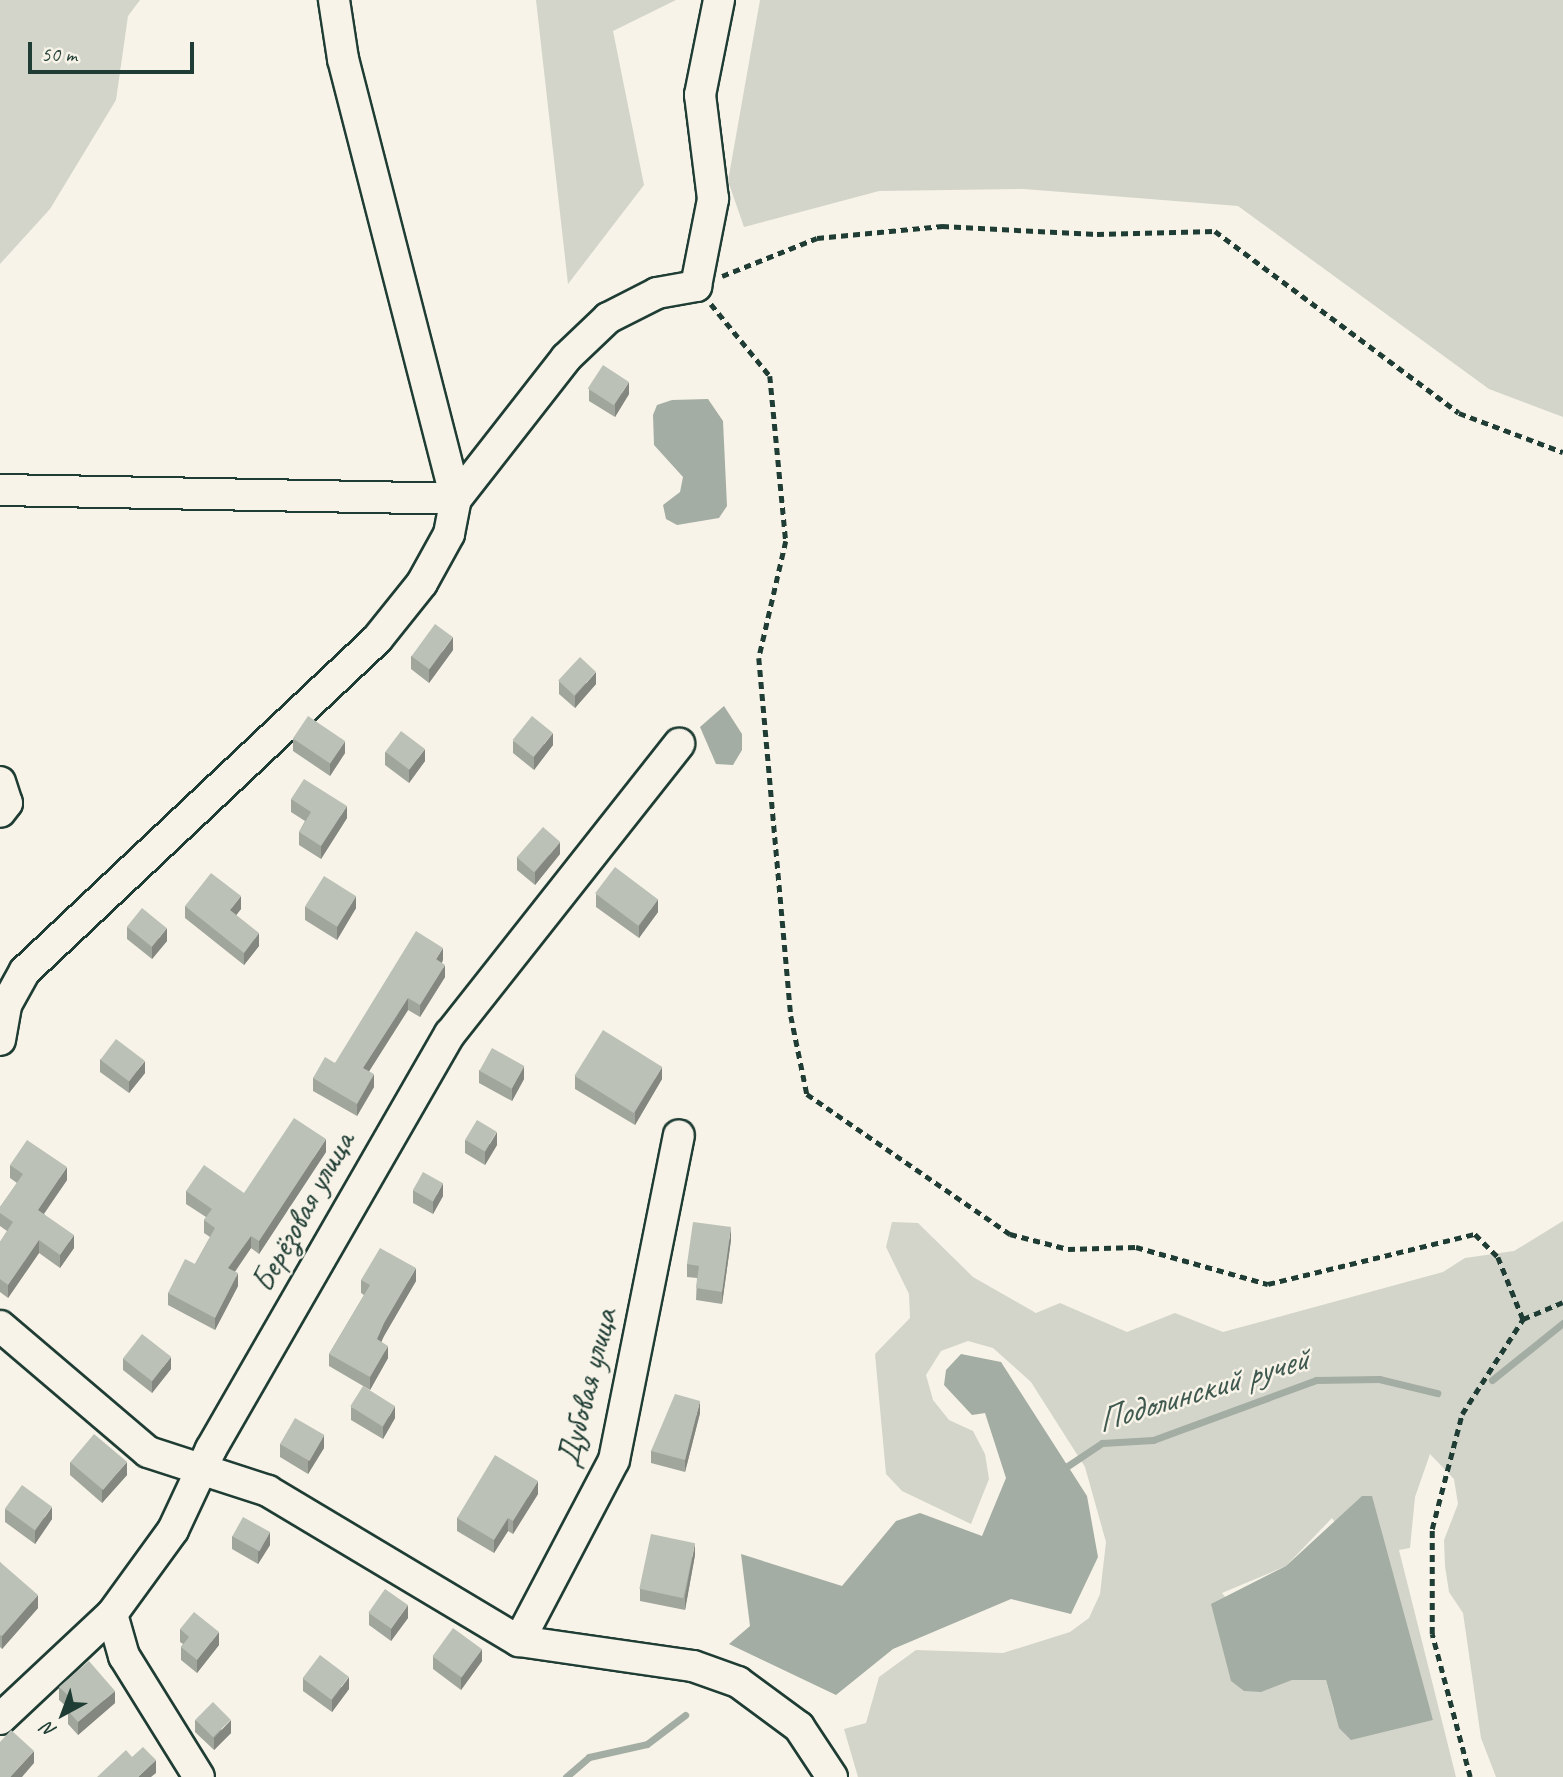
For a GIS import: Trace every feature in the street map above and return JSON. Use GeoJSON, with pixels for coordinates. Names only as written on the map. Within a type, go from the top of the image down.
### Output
{"type":"FeatureCollection","features":[{"type":"Feature","properties":{"kind":"street"},"geometry":{"type":"LineString","coordinates":[[0,1040],[6,1005],[54,939],[378,638],[422,583],[449,534],[456,499],[343,59],[334,0]]}},
{"type":"Feature","properties":{"kind":"street"},"geometry":{"type":"LineString","coordinates":[[456,499],[566,358],[608,318],[657,293],[696,286],[713,200],[700,95],[719,0]]}},
{"type":"Feature","properties":{"kind":"street"},"geometry":{"type":"LineString","coordinates":[[0,490],[456,499]]}},
{"type":"Feature","properties":{"kind":"street","name":"Берёзовая улица"},"geometry":{"type":"LineString","coordinates":[[0,1719],[112,1615],[173,1530],[199,1471],[450,1034],[679,744]]}},
{"type":"Feature","properties":{"kind":"street"},"geometry":{"type":"LineString","coordinates":[[0,782],[7,803],[0,812]]}},
{"type":"Feature","properties":{"kind":"street","name":"Дубовая улица"},"geometry":{"type":"LineString","coordinates":[[519,1641],[614,1460],[679,1135]]}},
{"type":"Feature","properties":{"kind":"street"},"geometry":{"type":"LineString","coordinates":[[0,1326],[148,1452],[279,1497],[519,1641],[570,1654],[693,1666],[738,1682],[799,1727],[832,1777]]}},
{"type":"Feature","properties":{"kind":"street"},"geometry":{"type":"LineString","coordinates":[[112,1615],[124,1656],[199,1777]]}},
{"type":"Feature","properties":{"kind":"path"},"geometry":{"type":"LineString","coordinates":[[1522,1319],[1499,1257],[1475,1234],[1268,1284],[1136,1247],[1068,1249],[1010,1234],[807,1094],[791,1016],[759,658],[786,541],[770,376],[696,286],[817,238],[942,226],[1097,234],[1215,232],[1459,413],[1563,452]]}},
{"type":"Feature","properties":{"kind":"path"},"geometry":{"type":"LineString","coordinates":[[1470,1777],[1432,1634],[1432,1529],[1462,1414],[1522,1319],[1563,1302]]}},
{"type":"Feature","properties":{"kind":"shaded area"},"geometry":{"type":"Polygon","coordinates":[[[0,0],[140,0],[128,16],[116,100],[50,209],[0,264],[0,0]]]}},
{"type":"Feature","properties":{"kind":"shaded area"},"geometry":{"type":"Polygon","coordinates":[[[536,0],[676,0],[613,31],[644,185],[568,284],[536,0]]]}},
{"type":"Feature","properties":{"kind":"shaded area"},"geometry":{"type":"Polygon","coordinates":[[[760,0],[1563,0],[1563,417],[1489,389],[1238,206],[1024,189],[879,191],[744,227],[728,181],[760,0]]]}},
{"type":"Feature","properties":{"kind":"shaded area"},"geometry":{"type":"Polygon","coordinates":[[[708,399],[723,421],[727,506],[719,518],[677,525],[666,519],[663,505],[680,492],[683,477],[654,445],[653,415],[657,405],[672,400],[708,399]]]}},
{"type":"Feature","properties":{"kind":"shaded area"},"geometry":{"type":"Polygon","coordinates":[[[724,706],[742,734],[742,750],[733,765],[716,764],[700,727],[724,706]]]}},
{"type":"Feature","properties":{"kind":"shaded area"},"geometry":{"type":"Polygon","coordinates":[[[1563,1221],[1563,1777],[1496,1777],[1481,1738],[1463,1613],[1449,1592],[1445,1566],[1444,1540],[1458,1504],[1454,1479],[1430,1454],[1415,1497],[1410,1548],[1399,1550],[1456,1777],[858,1777],[844,1729],[866,1723],[879,1677],[916,1650],[1003,1653],[1070,1632],[1089,1618],[1100,1594],[1106,1542],[1085,1467],[1031,1382],[993,1348],[968,1341],[941,1351],[926,1375],[933,1400],[949,1420],[973,1431],[985,1454],[989,1479],[971,1524],[902,1491],[886,1474],[875,1354],[910,1318],[909,1294],[886,1247],[892,1222],[918,1223],[973,1277],[1036,1313],[1060,1303],[1127,1332],[1175,1313],[1223,1332],[1443,1272],[1465,1258],[1514,1251],[1563,1221]],[[1332,1518],[1286,1566],[1222,1593],[1292,1680],[1326,1680],[1334,1711],[1433,1720],[1405,1625],[1332,1518]]]}},
{"type":"Feature","properties":{"kind":"shaded area"},"geometry":{"type":"Polygon","coordinates":[[[961,1354],[1001,1362],[1087,1496],[1098,1557],[1071,1614],[1011,1599],[893,1649],[836,1695],[729,1644],[750,1626],[741,1554],[842,1586],[896,1521],[920,1513],[982,1536],[1006,1478],[985,1413],[972,1415],[944,1385],[946,1370],[961,1354]]]}},
{"type":"Feature","properties":{"kind":"shaded area"},"geometry":{"type":"Polygon","coordinates":[[[1362,1496],[1372,1496],[1433,1720],[1351,1740],[1339,1728],[1326,1680],[1292,1680],[1261,1692],[1244,1691],[1231,1681],[1211,1604],[1286,1566],[1362,1496]]]}},
{"type":"Feature","properties":{"kind":"building"},"geometry":{"type":"Polygon","coordinates":[[[603,365],[629,382],[614,405],[588,388],[603,365]]]}},
{"type":"Feature","properties":{"kind":"building"},"geometry":{"type":"Polygon","coordinates":[[[435,624],[453,637],[429,669],[411,656],[435,624]]]}},
{"type":"Feature","properties":{"kind":"building"},"geometry":{"type":"Polygon","coordinates":[[[580,657],[596,672],[574,695],[558,680],[580,657]]]}},
{"type":"Feature","properties":{"kind":"building"},"geometry":{"type":"Polygon","coordinates":[[[308,716],[345,741],[330,764],[293,738],[308,716]]]}},
{"type":"Feature","properties":{"kind":"building"},"geometry":{"type":"Polygon","coordinates":[[[532,716],[553,733],[533,757],[512,740],[532,716]]]}},
{"type":"Feature","properties":{"kind":"building"},"geometry":{"type":"Polygon","coordinates":[[[401,731],[425,749],[409,770],[385,752],[401,731]]]}},
{"type":"Feature","properties":{"kind":"building"},"geometry":{"type":"Polygon","coordinates":[[[304,779],[347,806],[321,846],[299,832],[311,812],[291,799],[304,779]]]}},
{"type":"Feature","properties":{"kind":"building"},"geometry":{"type":"Polygon","coordinates":[[[543,827],[560,842],[534,872],[517,857],[543,827]]]}},
{"type":"Feature","properties":{"kind":"building"},"geometry":{"type":"Polygon","coordinates":[[[615,867],[658,899],[638,926],[595,893],[615,867]]]}},
{"type":"Feature","properties":{"kind":"building"},"geometry":{"type":"Polygon","coordinates":[[[211,873],[241,896],[230,910],[259,933],[244,953],[185,906],[211,873]]]}},
{"type":"Feature","properties":{"kind":"building"},"geometry":{"type":"Polygon","coordinates":[[[324,876],[356,896],[337,927],[305,907],[324,876]]]}},
{"type":"Feature","properties":{"kind":"building"},"geometry":{"type":"Polygon","coordinates":[[[142,908],[167,928],[152,947],[127,927],[142,908]]]}},
{"type":"Feature","properties":{"kind":"building"},"geometry":{"type":"Polygon","coordinates":[[[416,931],[443,948],[436,959],[445,965],[420,1005],[408,998],[363,1068],[374,1074],[357,1104],[313,1078],[325,1057],[335,1063],[416,931]]]}},
{"type":"Feature","properties":{"kind":"building"},"geometry":{"type":"Polygon","coordinates":[[[603,1030],[662,1067],[634,1113],[574,1076],[603,1030]]]}},
{"type":"Feature","properties":{"kind":"building"},"geometry":{"type":"Polygon","coordinates":[[[116,1039],[145,1061],[129,1081],[100,1060],[116,1039]]]}},
{"type":"Feature","properties":{"kind":"building"},"geometry":{"type":"Polygon","coordinates":[[[492,1048],[524,1066],[512,1089],[479,1071],[492,1048]]]}},
{"type":"Feature","properties":{"kind":"building"},"geometry":{"type":"Polygon","coordinates":[[[294,1118],[326,1139],[259,1241],[251,1236],[228,1268],[238,1273],[215,1318],[168,1293],[185,1259],[195,1264],[215,1228],[204,1220],[212,1209],[186,1191],[204,1165],[244,1193],[294,1118]]]}},
{"type":"Feature","properties":{"kind":"building"},"geometry":{"type":"Polygon","coordinates":[[[477,1120],[497,1132],[485,1152],[465,1140],[477,1120]]]}},
{"type":"Feature","properties":{"kind":"building"},"geometry":{"type":"Polygon","coordinates":[[[27,1140],[67,1167],[38,1210],[74,1235],[60,1255],[39,1240],[8,1285],[0,1279],[0,1242],[13,1222],[0,1213],[0,1207],[23,1174],[10,1165],[27,1140]]]}},
{"type":"Feature","properties":{"kind":"building"},"geometry":{"type":"Polygon","coordinates":[[[423,1172],[443,1183],[433,1202],[413,1190],[423,1172]]]}},
{"type":"Feature","properties":{"kind":"building"},"geometry":{"type":"Polygon","coordinates":[[[693,1222],[731,1227],[722,1292],[696,1288],[699,1266],[687,1264],[693,1222]]]}},
{"type":"Feature","properties":{"kind":"building"},"geometry":{"type":"Polygon","coordinates":[[[380,1248],[416,1268],[377,1339],[388,1346],[370,1377],[329,1354],[370,1285],[361,1280],[380,1248]]]}},
{"type":"Feature","properties":{"kind":"building"},"geometry":{"type":"Polygon","coordinates":[[[142,1334],[171,1357],[152,1381],[123,1358],[142,1334]]]}},
{"type":"Feature","properties":{"kind":"building"},"geometry":{"type":"Polygon","coordinates":[[[363,1386],[395,1406],[383,1426],[350,1406],[363,1386]]]}},
{"type":"Feature","properties":{"kind":"building"},"geometry":{"type":"Polygon","coordinates":[[[675,1394],[700,1401],[685,1460],[651,1451],[675,1394]]]}},
{"type":"Feature","properties":{"kind":"building"},"geometry":{"type":"Polygon","coordinates":[[[295,1418],[324,1435],[309,1461],[280,1444],[295,1418]]]}},
{"type":"Feature","properties":{"kind":"building"},"geometry":{"type":"Polygon","coordinates":[[[94,1434],[127,1462],[103,1490],[70,1462],[94,1434]]]}},
{"type":"Feature","properties":{"kind":"building"},"geometry":{"type":"Polygon","coordinates":[[[495,1455],[538,1481],[513,1521],[508,1518],[494,1540],[457,1518],[495,1455]]]}},
{"type":"Feature","properties":{"kind":"building"},"geometry":{"type":"Polygon","coordinates":[[[22,1485],[52,1507],[35,1530],[5,1508],[22,1485]]]}},
{"type":"Feature","properties":{"kind":"building"},"geometry":{"type":"Polygon","coordinates":[[[243,1517],[270,1532],[259,1551],[232,1536],[243,1517]]]}},
{"type":"Feature","properties":{"kind":"building"},"geometry":{"type":"Polygon","coordinates":[[[651,1534],[695,1543],[683,1598],[639,1589],[651,1534]]]}},
{"type":"Feature","properties":{"kind":"building"},"geometry":{"type":"Polygon","coordinates":[[[0,1562],[38,1595],[2,1636],[0,1635],[0,1562]]]}},
{"type":"Feature","properties":{"kind":"building"},"geometry":{"type":"Polygon","coordinates":[[[385,1589],[408,1605],[391,1629],[368,1613],[385,1589]]]}},
{"type":"Feature","properties":{"kind":"building"},"geometry":{"type":"Polygon","coordinates":[[[194,1612],[219,1632],[197,1660],[181,1647],[189,1637],[180,1629],[194,1612]]]}},
{"type":"Feature","properties":{"kind":"building"},"geometry":{"type":"Polygon","coordinates":[[[453,1628],[482,1649],[462,1677],[432,1656],[453,1628]]]}},
{"type":"Feature","properties":{"kind":"building"},"geometry":{"type":"Polygon","coordinates":[[[320,1655],[349,1677],[331,1700],[303,1678],[320,1655]]]}},
{"type":"Feature","properties":{"kind":"building"},"geometry":{"type":"Polygon","coordinates":[[[89,1661],[115,1691],[78,1722],[68,1711],[75,1702],[59,1687],[89,1661]]]}},
{"type":"Feature","properties":{"kind":"building"},"geometry":{"type":"Polygon","coordinates":[[[213,1702],[231,1720],[213,1737],[195,1720],[213,1702]]]}},
{"type":"Feature","properties":{"kind":"building"},"geometry":{"type":"Polygon","coordinates":[[[11,1730],[34,1751],[10,1777],[0,1777],[0,1742],[11,1730]]]}},
{"type":"Feature","properties":{"kind":"building"},"geometry":{"type":"Polygon","coordinates":[[[143,1747],[156,1760],[138,1777],[97,1777],[126,1750],[132,1757],[143,1747]]]}},
{"type":"Feature","properties":{"kind":"waterway","name":"Подолинский ручей"},"geometry":{"type":"LineString","coordinates":[[1492,1380],[1563,1323]]}},
{"type":"Feature","properties":{"kind":"waterway","name":"Подолинский ручей"},"geometry":{"type":"LineString","coordinates":[[1063,1469],[1102,1443],[1153,1440],[1316,1380],[1379,1379],[1437,1393]]}},
{"type":"Feature","properties":{"kind":"waterway","name":"Подолинский ручей"},"geometry":{"type":"LineString","coordinates":[[566,1777],[589,1757],[647,1744],[685,1715]]}}]}
